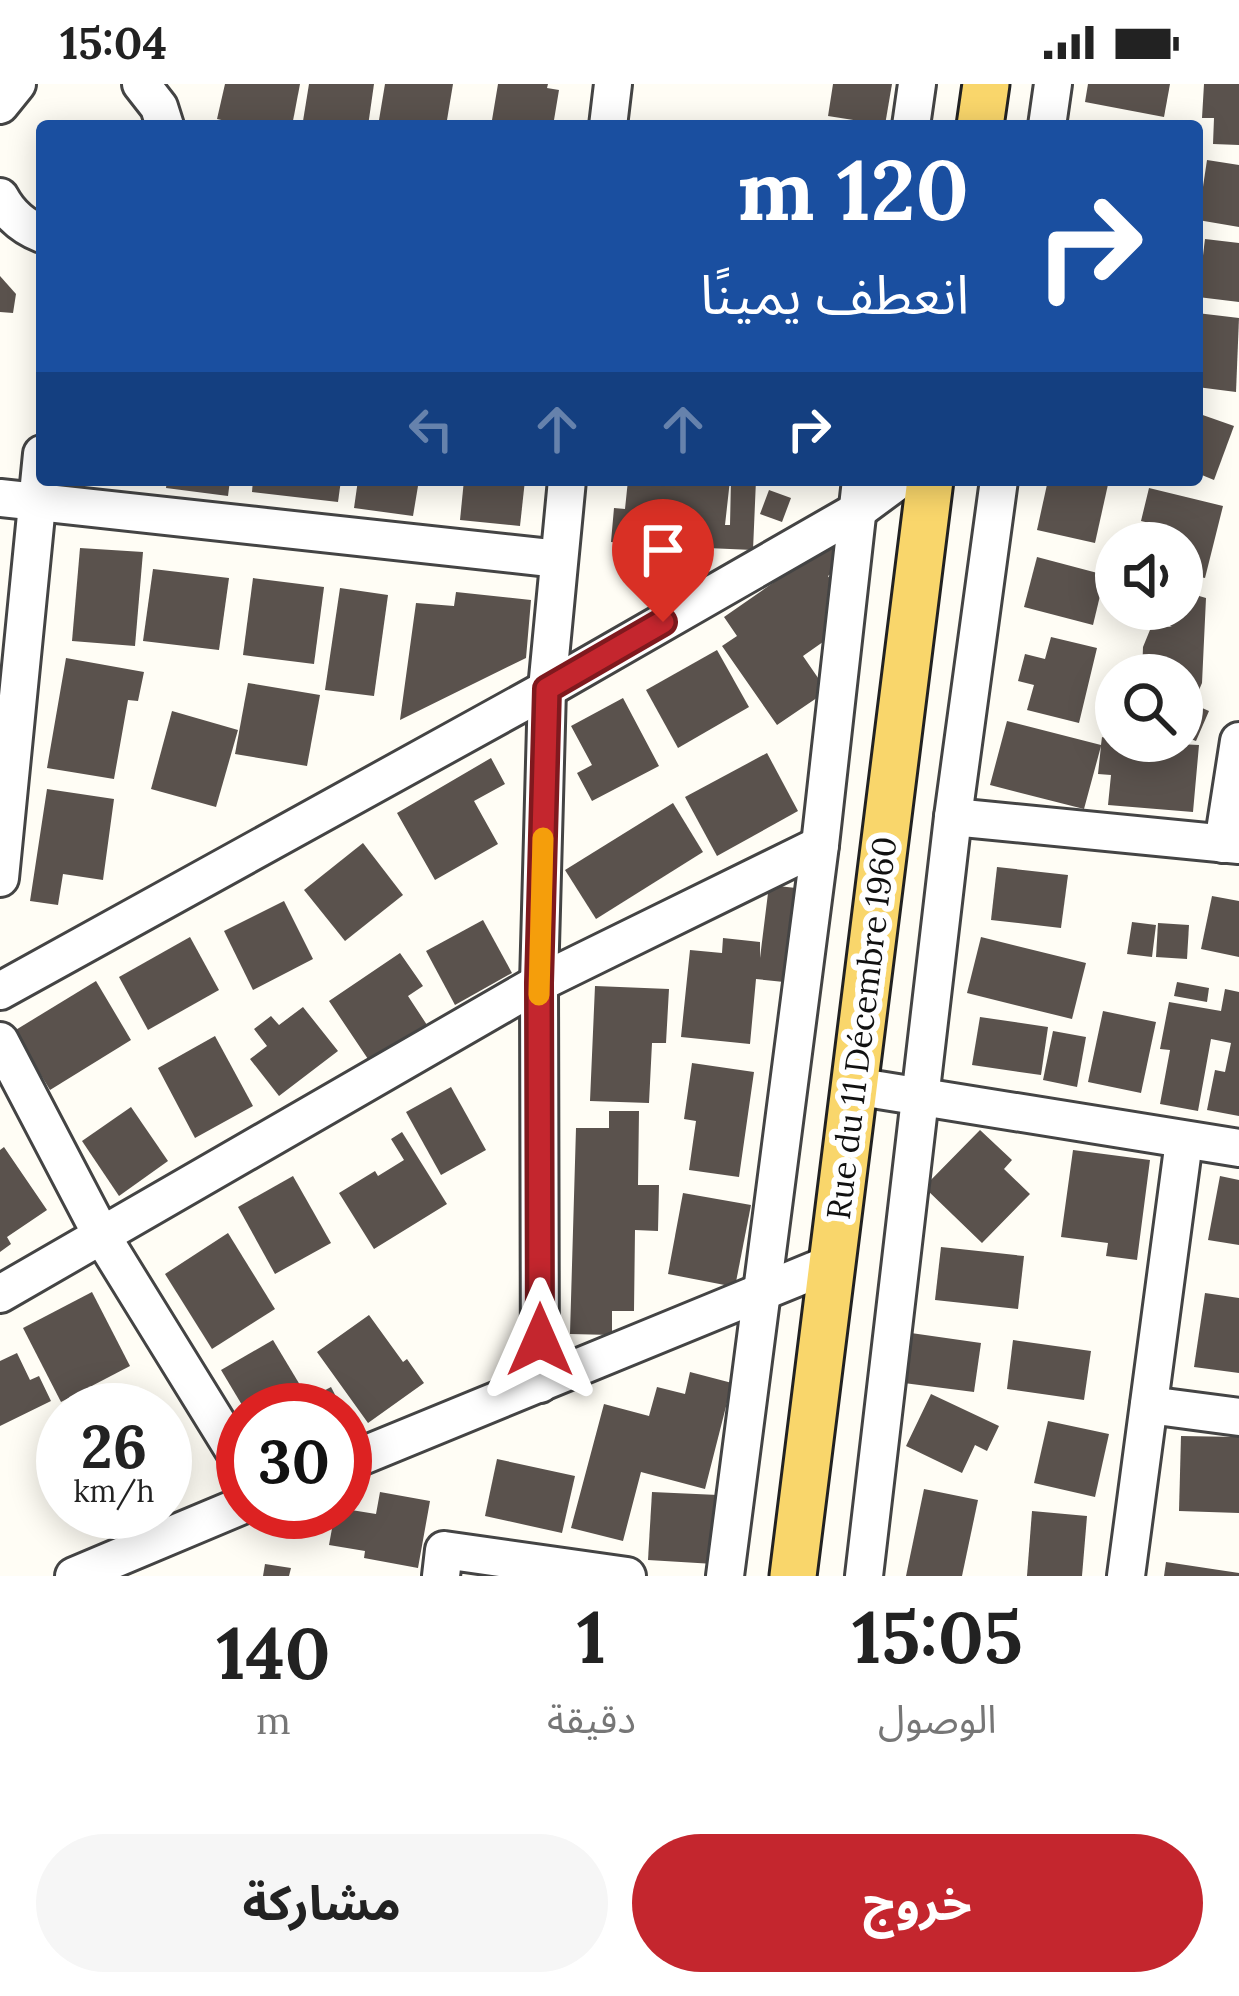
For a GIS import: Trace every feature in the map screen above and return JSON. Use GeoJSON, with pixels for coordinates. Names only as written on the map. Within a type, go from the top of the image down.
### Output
{"type":"FeatureCollection","features":[{"type":"Feature","properties":{"kind":"main road"},"geometry":{"type":"LineString","coordinates":[[981,120],[986,84]]}},
{"type":"Feature","properties":{"kind":"main road","name":"Rue du 11 Décembre 1960"},"geometry":{"type":"LineString","coordinates":[[793,1576],[929,486]]}},
{"type":"Feature","properties":{"kind":"street"},"geometry":{"type":"LineString","coordinates":[[0,105],[17,84]]}},
{"type":"Feature","properties":{"kind":"street"},"geometry":{"type":"LineString","coordinates":[[142,84],[164,120]]}},
{"type":"Feature","properties":{"kind":"street"},"geometry":{"type":"LineString","coordinates":[[609,120],[613,84]]}},
{"type":"Feature","properties":{"kind":"street"},"geometry":{"type":"LineString","coordinates":[[912,120],[917,84]]}},
{"type":"Feature","properties":{"kind":"street"},"geometry":{"type":"LineString","coordinates":[[1048,120],[1053,84]]}},
{"type":"Feature","properties":{"kind":"street"},"geometry":{"type":"LineString","coordinates":[[0,197],[6,208],[36,232]]}},
{"type":"Feature","properties":{"kind":"street"},"geometry":{"type":"LineString","coordinates":[[0,878],[39,486]]}},
{"type":"Feature","properties":{"kind":"street"},"geometry":{"type":"LineString","coordinates":[[540,1384],[539,983],[547,689],[566,486]]}},
{"type":"Feature","properties":{"kind":"street"},"geometry":{"type":"LineString","coordinates":[[864,1576],[953,817],[998,486]]}},
{"type":"Feature","properties":{"kind":"street"},"geometry":{"type":"LineString","coordinates":[[0,991],[547,689],[859,496]]}},
{"type":"Feature","properties":{"kind":"street"},"geometry":{"type":"LineString","coordinates":[[725,1576],[820,845],[859,496]]}},
{"type":"Feature","properties":{"kind":"street"},"geometry":{"type":"LineString","coordinates":[[0,498],[559,559]]}},
{"type":"Feature","properties":{"kind":"street"},"geometry":{"type":"LineString","coordinates":[[953,817],[1231,844],[1239,741]]}},
{"type":"Feature","properties":{"kind":"street"},"geometry":{"type":"LineString","coordinates":[[0,1294],[539,983],[820,845]]}},
{"type":"Feature","properties":{"kind":"street"},"geometry":{"type":"LineString","coordinates":[[0,1041],[103,1238],[216,1421]]}},
{"type":"Feature","properties":{"kind":"street"},"geometry":{"type":"LineString","coordinates":[[854,1086],[1239,1148]]}},
{"type":"Feature","properties":{"kind":"street"},"geometry":{"type":"LineString","coordinates":[[1126,1576],[1184,1142]]}},
{"type":"Feature","properties":{"kind":"street"},"geometry":{"type":"LineString","coordinates":[[372,1452],[830,1264]]}},
{"type":"Feature","properties":{"kind":"street"},"geometry":{"type":"LineString","coordinates":[[1149,1405],[1239,1417]]}},
{"type":"Feature","properties":{"kind":"street"},"geometry":{"type":"LineString","coordinates":[[74,1576],[216,1516]]}},
{"type":"Feature","properties":{"kind":"street"},"geometry":{"type":"LineString","coordinates":[[441,1576],[445,1550],[627,1576]]}},
{"type":"Feature","properties":{"kind":"building"},"geometry":{"type":"Polygon","coordinates":[[[225,84],[300,84],[293,120],[217,119],[225,84]]]}},
{"type":"Feature","properties":{"kind":"building"},"geometry":{"type":"Polygon","coordinates":[[[309,84],[374,84],[369,120],[303,120],[309,84]]]}},
{"type":"Feature","properties":{"kind":"building"},"geometry":{"type":"Polygon","coordinates":[[[385,84],[453,84],[447,120],[379,120],[385,84]]]}},
{"type":"Feature","properties":{"kind":"building"},"geometry":{"type":"Polygon","coordinates":[[[498,84],[548,84],[547,88],[559,90],[554,120],[492,120],[498,84]]]}},
{"type":"Feature","properties":{"kind":"building"},"geometry":{"type":"Polygon","coordinates":[[[833,84],[892,84],[886,120],[828,116],[833,84]]]}},
{"type":"Feature","properties":{"kind":"building"},"geometry":{"type":"Polygon","coordinates":[[[1088,84],[1170,84],[1164,117],[1085,102],[1088,84]]]}},
{"type":"Feature","properties":{"kind":"building"},"geometry":{"type":"Polygon","coordinates":[[[1204,84],[1239,84],[1239,145],[1213,144],[1214,118],[1202,118],[1204,84]]]}},
{"type":"Feature","properties":{"kind":"building"},"geometry":{"type":"Polygon","coordinates":[[[1207,160],[1239,165],[1239,227],[1203,221],[1207,160]]]}},
{"type":"Feature","properties":{"kind":"building"},"geometry":{"type":"Polygon","coordinates":[[[1205,239],[1239,243],[1239,302],[1203,298],[1205,239]]]}},
{"type":"Feature","properties":{"kind":"building"},"geometry":{"type":"Polygon","coordinates":[[[0,276],[16,294],[13,313],[0,312],[0,276]]]}},
{"type":"Feature","properties":{"kind":"building"},"geometry":{"type":"Polygon","coordinates":[[[1203,314],[1239,318],[1236,392],[1203,388],[1203,314]]]}},
{"type":"Feature","properties":{"kind":"building"},"geometry":{"type":"Polygon","coordinates":[[[1203,415],[1234,426],[1214,480],[1203,475],[1203,415]]]}},
{"type":"Feature","properties":{"kind":"building"},"geometry":{"type":"Polygon","coordinates":[[[166,486],[229,486],[228,496],[166,486]]]}},
{"type":"Feature","properties":{"kind":"building"},"geometry":{"type":"Polygon","coordinates":[[[252,486],[340,486],[338,502],[252,492],[252,486]]]}},
{"type":"Feature","properties":{"kind":"building"},"geometry":{"type":"Polygon","coordinates":[[[357,486],[418,486],[413,516],[354,508],[357,486]]]}},
{"type":"Feature","properties":{"kind":"building"},"geometry":{"type":"Polygon","coordinates":[[[463,486],[524,486],[520,526],[460,520],[463,486]]]}},
{"type":"Feature","properties":{"kind":"building"},"geometry":{"type":"Polygon","coordinates":[[[627,486],[729,486],[725,525],[730,525],[731,486],[756,486],[753,550],[707,548],[708,528],[645,521],[641,545],[611,542],[614,508],[625,509],[627,486]]]}},
{"type":"Feature","properties":{"kind":"building"},"geometry":{"type":"Polygon","coordinates":[[[1047,486],[1108,486],[1100,522],[1095,522],[1095,543],[1037,530],[1047,486]]]}},
{"type":"Feature","properties":{"kind":"building"},"geometry":{"type":"Polygon","coordinates":[[[1149,488],[1223,506],[1205,578],[1203,522],[1141,521],[1149,488]]]}},
{"type":"Feature","properties":{"kind":"building"},"geometry":{"type":"Polygon","coordinates":[[[769,490],[791,498],[782,522],[760,514],[769,490]]]}},
{"type":"Feature","properties":{"kind":"building"},"geometry":{"type":"Polygon","coordinates":[[[832,542],[846,562],[828,576],[857,618],[803,656],[827,691],[777,725],[722,646],[737,636],[724,617],[832,542]]]}},
{"type":"Feature","properties":{"kind":"building"},"geometry":{"type":"Polygon","coordinates":[[[80,548],[143,552],[135,646],[72,641],[80,548]]]}},
{"type":"Feature","properties":{"kind":"building"},"geometry":{"type":"Polygon","coordinates":[[[1037,557],[1095,572],[1093,625],[1024,607],[1037,557]]]}},
{"type":"Feature","properties":{"kind":"building"},"geometry":{"type":"Polygon","coordinates":[[[153,569],[229,578],[219,650],[143,641],[153,569]]]}},
{"type":"Feature","properties":{"kind":"building"},"geometry":{"type":"Polygon","coordinates":[[[253,578],[324,587],[314,664],[243,655],[253,578]]]}},
{"type":"Feature","properties":{"kind":"building"},"geometry":{"type":"Polygon","coordinates":[[[340,588],[388,595],[374,696],[325,690],[340,588]]]}},
{"type":"Feature","properties":{"kind":"building"},"geometry":{"type":"Polygon","coordinates":[[[456,592],[531,600],[526,658],[400,720],[416,603],[454,606],[456,592]]]}},
{"type":"Feature","properties":{"kind":"building"},"geometry":{"type":"Polygon","coordinates":[[[1206,598],[1203,662],[1203,654],[1143,654],[1150,630],[1203,630],[1206,598]]]}},
{"type":"Feature","properties":{"kind":"building"},"geometry":{"type":"Polygon","coordinates":[[[1051,637],[1097,648],[1079,723],[1027,710],[1034,685],[1018,681],[1025,654],[1045,659],[1051,637]]]}},
{"type":"Feature","properties":{"kind":"building"},"geometry":{"type":"Polygon","coordinates":[[[717,650],[749,707],[678,748],[646,690],[717,650]]]}},
{"type":"Feature","properties":{"kind":"building"},"geometry":{"type":"Polygon","coordinates":[[[66,658],[144,672],[138,701],[128,700],[114,779],[47,768],[66,658]]]}},
{"type":"Feature","properties":{"kind":"building"},"geometry":{"type":"Polygon","coordinates":[[[248,683],[320,695],[307,766],[235,754],[248,683]]]}},
{"type":"Feature","properties":{"kind":"building"},"geometry":{"type":"Polygon","coordinates":[[[623,698],[659,766],[592,801],[577,773],[592,765],[571,726],[623,698]]]}},
{"type":"Feature","properties":{"kind":"building"},"geometry":{"type":"Polygon","coordinates":[[[172,711],[238,730],[216,807],[151,789],[172,711]]]}},
{"type":"Feature","properties":{"kind":"building"},"geometry":{"type":"Polygon","coordinates":[[[1007,721],[1095,743],[1097,762],[1084,809],[990,785],[1007,721]]]}},
{"type":"Feature","properties":{"kind":"building"},"geometry":{"type":"Polygon","coordinates":[[[767,753],[798,811],[717,856],[685,797],[767,753]]]}},
{"type":"Feature","properties":{"kind":"building"},"geometry":{"type":"Polygon","coordinates":[[[491,758],[505,784],[474,801],[498,844],[435,880],[397,813],[491,758]]]}},
{"type":"Feature","properties":{"kind":"building"},"geometry":{"type":"Polygon","coordinates":[[[1099,762],[1197,762],[1193,812],[1108,805],[1111,775],[1098,774],[1099,762]]]}},
{"type":"Feature","properties":{"kind":"building"},"geometry":{"type":"Polygon","coordinates":[[[47,789],[114,799],[103,880],[63,874],[58,905],[30,901],[47,789]]]}},
{"type":"Feature","properties":{"kind":"building"},"geometry":{"type":"Polygon","coordinates":[[[673,803],[703,852],[596,919],[565,870],[673,803]]]}},
{"type":"Feature","properties":{"kind":"building"},"geometry":{"type":"Polygon","coordinates":[[[363,843],[403,895],[345,941],[304,890],[363,843]]]}},
{"type":"Feature","properties":{"kind":"building"},"geometry":{"type":"Polygon","coordinates":[[[997,867],[1068,875],[1061,928],[991,920],[997,867]]]}},
{"type":"Feature","properties":{"kind":"building"},"geometry":{"type":"Polygon","coordinates":[[[769,885],[796,888],[784,982],[756,979],[750,1044],[681,1037],[690,950],[722,953],[723,938],[760,942],[760,958],[769,885]]]}},
{"type":"Feature","properties":{"kind":"building"},"geometry":{"type":"Polygon","coordinates":[[[1212,896],[1239,901],[1239,957],[1201,949],[1212,896]]]}},
{"type":"Feature","properties":{"kind":"building"},"geometry":{"type":"Polygon","coordinates":[[[284,901],[313,959],[253,990],[224,931],[284,901]]]}},
{"type":"Feature","properties":{"kind":"building"},"geometry":{"type":"Polygon","coordinates":[[[483,920],[512,973],[455,1005],[426,951],[483,920]]]}},
{"type":"Feature","properties":{"kind":"building"},"geometry":{"type":"Polygon","coordinates":[[[1132,922],[1156,925],[1152,957],[1127,954],[1132,922]]]}},
{"type":"Feature","properties":{"kind":"building"},"geometry":{"type":"Polygon","coordinates":[[[1158,923],[1189,925],[1187,959],[1156,957],[1158,923]]]}},
{"type":"Feature","properties":{"kind":"building"},"geometry":{"type":"Polygon","coordinates":[[[190,937],[219,990],[148,1030],[119,977],[190,937]]]}},
{"type":"Feature","properties":{"kind":"building"},"geometry":{"type":"Polygon","coordinates":[[[981,937],[1086,963],[1072,1019],[967,993],[981,937]]]}},
{"type":"Feature","properties":{"kind":"building"},"geometry":{"type":"Polygon","coordinates":[[[400,953],[423,986],[408,996],[427,1025],[370,1062],[329,1001],[400,953]]]}},
{"type":"Feature","properties":{"kind":"building"},"geometry":{"type":"Polygon","coordinates":[[[96,981],[131,1040],[50,1090],[14,1031],[96,981]]]}},
{"type":"Feature","properties":{"kind":"building"},"geometry":{"type":"Polygon","coordinates":[[[1177,982],[1209,988],[1207,1002],[1174,996],[1177,982]]]}},
{"type":"Feature","properties":{"kind":"building"},"geometry":{"type":"Polygon","coordinates":[[[595,986],[669,989],[666,1043],[652,1043],[649,1103],[590,1101],[595,986]]]}},
{"type":"Feature","properties":{"kind":"building"},"geometry":{"type":"Polygon","coordinates":[[[1225,989],[1239,992],[1239,1116],[1207,1110],[1215,1070],[1225,1072],[1231,1043],[1211,1039],[1198,1111],[1160,1104],[1170,1050],[1160,1049],[1169,1002],[1221,1011],[1225,989]]]}},
{"type":"Feature","properties":{"kind":"building"},"geometry":{"type":"Polygon","coordinates":[[[303,1007],[338,1051],[279,1096],[250,1059],[267,1046],[254,1029],[271,1016],[279,1025],[303,1007]]]}},
{"type":"Feature","properties":{"kind":"building"},"geometry":{"type":"Polygon","coordinates":[[[1103,1011],[1156,1022],[1141,1093],[1088,1082],[1103,1011]]]}},
{"type":"Feature","properties":{"kind":"building"},"geometry":{"type":"Polygon","coordinates":[[[980,1017],[1048,1027],[1041,1075],[972,1065],[980,1017]]]}},
{"type":"Feature","properties":{"kind":"building"},"geometry":{"type":"Polygon","coordinates":[[[1053,1031],[1086,1037],[1077,1087],[1043,1080],[1053,1031]]]}},
{"type":"Feature","properties":{"kind":"building"},"geometry":{"type":"Polygon","coordinates":[[[215,1036],[253,1106],[195,1138],[158,1068],[215,1036]]]}},
{"type":"Feature","properties":{"kind":"building"},"geometry":{"type":"Polygon","coordinates":[[[692,1063],[754,1072],[739,1177],[689,1170],[696,1121],[684,1119],[692,1063]]]}},
{"type":"Feature","properties":{"kind":"building"},"geometry":{"type":"Polygon","coordinates":[[[451,1087],[486,1150],[441,1175],[406,1112],[451,1087]]]}},
{"type":"Feature","properties":{"kind":"building"},"geometry":{"type":"Polygon","coordinates":[[[131,1107],[168,1161],[119,1196],[82,1141],[131,1107]]]}},
{"type":"Feature","properties":{"kind":"building"},"geometry":{"type":"Polygon","coordinates":[[[609,1111],[639,1111],[638,1185],[659,1185],[658,1231],[635,1230],[634,1311],[612,1311],[612,1335],[570,1334],[576,1128],[609,1128],[609,1111]]]}},
{"type":"Feature","properties":{"kind":"building"},"geometry":{"type":"Polygon","coordinates":[[[980,1130],[1012,1160],[1004,1169],[1030,1194],[982,1243],[924,1187],[980,1130]]]}},
{"type":"Feature","properties":{"kind":"building"},"geometry":{"type":"Polygon","coordinates":[[[402,1132],[447,1204],[374,1249],[339,1193],[404,1160],[391,1139],[402,1132]]]}},
{"type":"Feature","properties":{"kind":"building"},"geometry":{"type":"Polygon","coordinates":[[[4,1147],[47,1210],[7,1237],[11,1244],[0,1252],[0,1150],[4,1147]]]}},
{"type":"Feature","properties":{"kind":"building"},"geometry":{"type":"Polygon","coordinates":[[[1073,1150],[1150,1160],[1137,1260],[1106,1256],[1108,1243],[1061,1237],[1073,1150]]]}},
{"type":"Feature","properties":{"kind":"building"},"geometry":{"type":"Polygon","coordinates":[[[293,1176],[331,1243],[275,1274],[238,1207],[293,1176]]]}},
{"type":"Feature","properties":{"kind":"building"},"geometry":{"type":"Polygon","coordinates":[[[1220,1176],[1239,1180],[1239,1245],[1208,1240],[1220,1176]]]}},
{"type":"Feature","properties":{"kind":"building"},"geometry":{"type":"Polygon","coordinates":[[[683,1193],[751,1205],[735,1287],[668,1274],[683,1193]]]}},
{"type":"Feature","properties":{"kind":"building"},"geometry":{"type":"Polygon","coordinates":[[[228,1233],[275,1309],[212,1349],[165,1274],[228,1233]]]}},
{"type":"Feature","properties":{"kind":"building"},"geometry":{"type":"Polygon","coordinates":[[[941,1247],[1024,1256],[1018,1309],[935,1300],[941,1247]]]}},
{"type":"Feature","properties":{"kind":"building"},"geometry":{"type":"Polygon","coordinates":[[[92,1292],[130,1366],[97,1383],[51,1383],[23,1328],[92,1292]]]}},
{"type":"Feature","properties":{"kind":"building"},"geometry":{"type":"Polygon","coordinates":[[[1205,1293],[1239,1298],[1239,1373],[1194,1367],[1205,1293]]]}},
{"type":"Feature","properties":{"kind":"building"},"geometry":{"type":"Polygon","coordinates":[[[369,1315],[424,1383],[372,1420],[372,1383],[339,1383],[317,1352],[369,1315]]]}},
{"type":"Feature","properties":{"kind":"building"},"geometry":{"type":"Polygon","coordinates":[[[904,1332],[981,1343],[974,1392],[896,1382],[904,1332]]]}},
{"type":"Feature","properties":{"kind":"building"},"geometry":{"type":"Polygon","coordinates":[[[273,1340],[299,1383],[229,1383],[221,1370],[273,1340]]]}},
{"type":"Feature","properties":{"kind":"building"},"geometry":{"type":"Polygon","coordinates":[[[1013,1340],[1091,1351],[1084,1400],[1007,1389],[1013,1340]]]}},
{"type":"Feature","properties":{"kind":"building"},"geometry":{"type":"Polygon","coordinates":[[[17,1353],[30,1380],[39,1376],[42,1383],[36,1383],[36,1408],[0,1426],[0,1361],[17,1353]]]}},
{"type":"Feature","properties":{"kind":"building"},"geometry":{"type":"Polygon","coordinates":[[[690,1372],[732,1383],[705,1489],[641,1472],[623,1541],[571,1528],[604,1404],[649,1416],[657,1387],[685,1394],[690,1372]]]}},
{"type":"Feature","properties":{"kind":"building"},"geometry":{"type":"Polygon","coordinates":[[[931,1394],[999,1426],[987,1451],[975,1445],[962,1473],[906,1446],[931,1394]]]}},
{"type":"Feature","properties":{"kind":"building"},"geometry":{"type":"Polygon","coordinates":[[[1048,1421],[1109,1434],[1095,1497],[1034,1483],[1048,1421]]]}},
{"type":"Feature","properties":{"kind":"building"},"geometry":{"type":"Polygon","coordinates":[[[1181,1436],[1239,1437],[1239,1513],[1179,1511],[1181,1436]]]}},
{"type":"Feature","properties":{"kind":"building"},"geometry":{"type":"Polygon","coordinates":[[[497,1459],[575,1476],[562,1533],[485,1516],[497,1459]]]}},
{"type":"Feature","properties":{"kind":"building"},"geometry":{"type":"Polygon","coordinates":[[[924,1489],[978,1500],[962,1576],[906,1576],[924,1489]]]}},
{"type":"Feature","properties":{"kind":"building"},"geometry":{"type":"Polygon","coordinates":[[[380,1492],[430,1501],[418,1568],[364,1558],[365,1551],[329,1545],[330,1539],[372,1539],[372,1513],[376,1514],[380,1492]]]}},
{"type":"Feature","properties":{"kind":"building"},"geometry":{"type":"Polygon","coordinates":[[[652,1492],[718,1495],[714,1564],[648,1560],[652,1492]]]}},
{"type":"Feature","properties":{"kind":"building"},"geometry":{"type":"Polygon","coordinates":[[[1032,1511],[1087,1516],[1082,1576],[1027,1576],[1032,1511]]]}},
{"type":"Feature","properties":{"kind":"building"},"geometry":{"type":"Polygon","coordinates":[[[1166,1562],[1239,1573],[1239,1576],[1164,1576],[1166,1562]]]}},
{"type":"Feature","properties":{"kind":"building"},"geometry":{"type":"Polygon","coordinates":[[[265,1564],[291,1568],[289,1576],[263,1576],[265,1564]]]}},
{"type":"Feature","properties":{"kind":"slow traffic"},"geometry":{"type":"LineString","coordinates":[[539,995],[543,838]]}},
{"type":"Feature","properties":{"kind":"route"},"geometry":{"type":"LineString","coordinates":[[540,1340],[539,983],[547,689],[663,622]]}}]}
